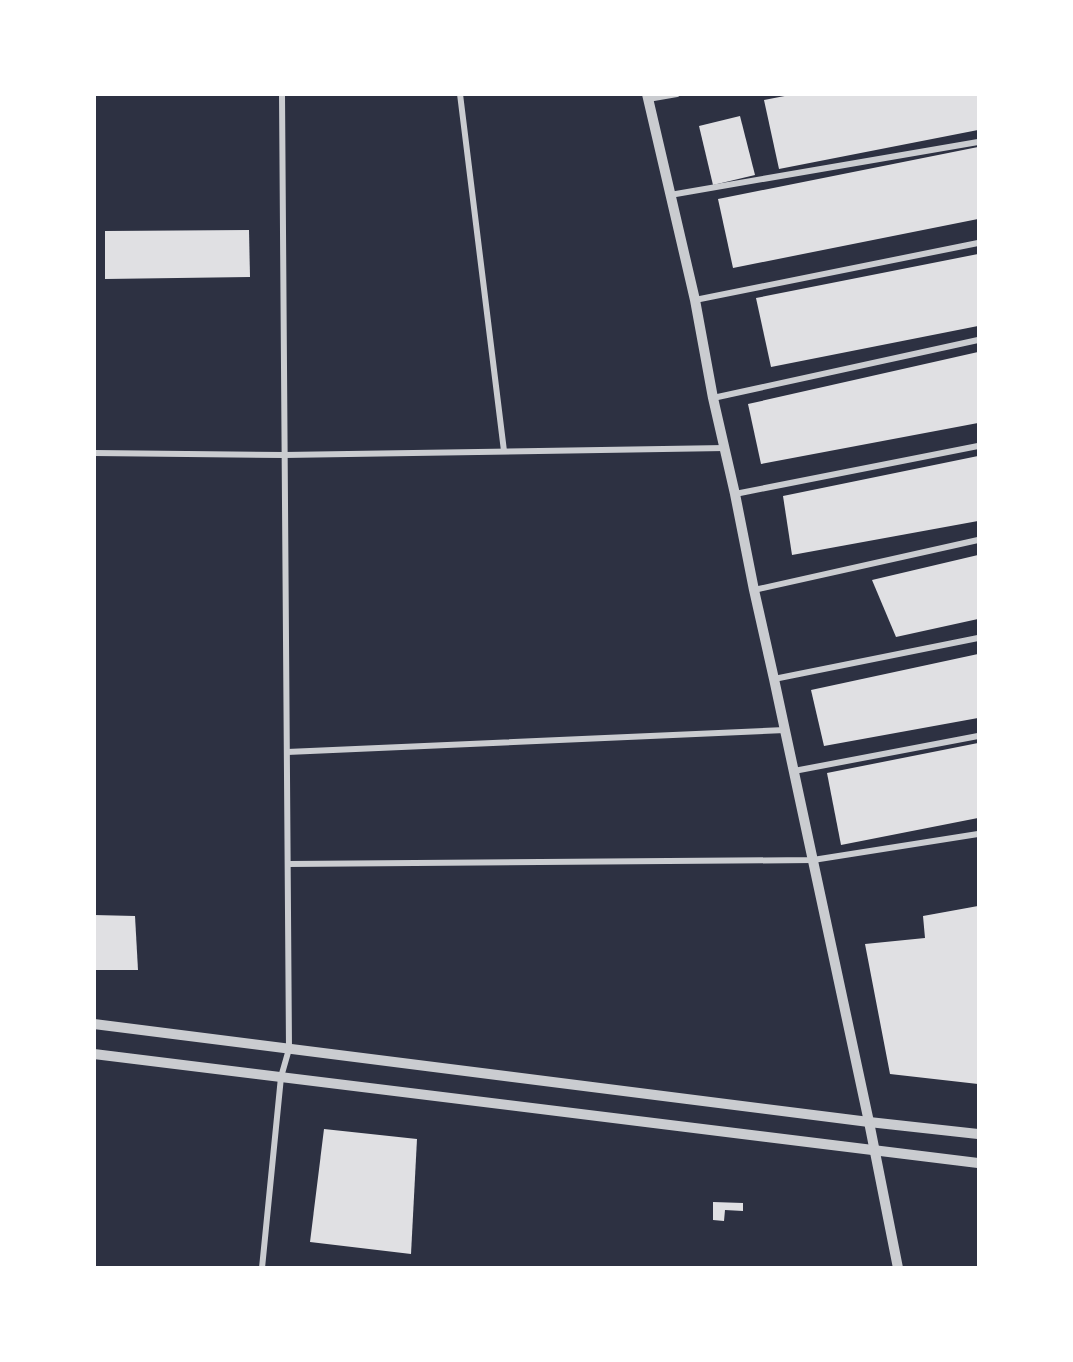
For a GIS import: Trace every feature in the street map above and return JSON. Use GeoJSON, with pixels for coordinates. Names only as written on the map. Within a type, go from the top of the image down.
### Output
{"type":"FeatureCollection","features":[{"type":"Feature","properties":{"kind":"street"},"geometry":{"type":"LineString","coordinates":[[262,1268],[281,1077],[289,1048],[282,94]]}},
{"type":"Feature","properties":{"kind":"street"},"geometry":{"type":"LineString","coordinates":[[460,94],[504,452]]}},
{"type":"Feature","properties":{"kind":"street"},"geometry":{"type":"LineString","coordinates":[[677,94],[648,97],[695,300],[713,398],[869,1122],[898,1268]]}},
{"type":"Feature","properties":{"kind":"street"},"geometry":{"type":"LineString","coordinates":[[670,195],[978,142]]}},
{"type":"Feature","properties":{"kind":"street"},"geometry":{"type":"LineString","coordinates":[[695,300],[978,243]]}},
{"type":"Feature","properties":{"kind":"street"},"geometry":{"type":"LineString","coordinates":[[713,398],[978,340]]}},
{"type":"Feature","properties":{"kind":"street"},"geometry":{"type":"LineString","coordinates":[[735,494],[978,446]]}},
{"type":"Feature","properties":{"kind":"street"},"geometry":{"type":"LineString","coordinates":[[94,453],[284,455],[725,448]]}},
{"type":"Feature","properties":{"kind":"street"},"geometry":{"type":"LineString","coordinates":[[754,591],[978,540]]}},
{"type":"Feature","properties":{"kind":"street"},"geometry":{"type":"LineString","coordinates":[[774,679],[978,638]]}},
{"type":"Feature","properties":{"kind":"street"},"geometry":{"type":"LineString","coordinates":[[287,752],[785,730]]}},
{"type":"Feature","properties":{"kind":"street"},"geometry":{"type":"LineString","coordinates":[[794,771],[978,736]]}},
{"type":"Feature","properties":{"kind":"street"},"geometry":{"type":"LineString","coordinates":[[288,864],[813,860],[978,834]]}},
{"type":"Feature","properties":{"kind":"street"},"geometry":{"type":"LineString","coordinates":[[94,1024],[978,1134]]}},
{"type":"Feature","properties":{"kind":"street"},"geometry":{"type":"LineString","coordinates":[[94,1054],[978,1163]]}},
{"type":"Feature","properties":{"kind":"building"},"geometry":{"type":"Polygon","coordinates":[[[795,94],[978,94],[978,130],[779,169],[764,100],[795,94]]]}},
{"type":"Feature","properties":{"kind":"building"},"geometry":{"type":"Polygon","coordinates":[[[740,116],[755,175],[713,185],[699,126],[740,116]]]}},
{"type":"Feature","properties":{"kind":"building"},"geometry":{"type":"Polygon","coordinates":[[[978,147],[978,219],[733,268],[718,199],[978,147]]]}},
{"type":"Feature","properties":{"kind":"building"},"geometry":{"type":"Polygon","coordinates":[[[249,230],[250,277],[105,279],[105,231],[249,230]]]}},
{"type":"Feature","properties":{"kind":"building"},"geometry":{"type":"Polygon","coordinates":[[[978,254],[978,326],[771,367],[756,298],[978,254]]]}},
{"type":"Feature","properties":{"kind":"building"},"geometry":{"type":"Polygon","coordinates":[[[978,352],[978,423],[761,464],[748,404],[978,352]]]}},
{"type":"Feature","properties":{"kind":"building"},"geometry":{"type":"Polygon","coordinates":[[[978,456],[978,521],[792,555],[783,496],[978,456]]]}},
{"type":"Feature","properties":{"kind":"building"},"geometry":{"type":"Polygon","coordinates":[[[978,555],[978,619],[896,637],[872,580],[978,555]]]}},
{"type":"Feature","properties":{"kind":"building"},"geometry":{"type":"Polygon","coordinates":[[[978,654],[978,718],[824,746],[811,690],[978,654]]]}},
{"type":"Feature","properties":{"kind":"building"},"geometry":{"type":"Polygon","coordinates":[[[978,743],[978,818],[841,845],[827,773],[978,743]]]}},
{"type":"Feature","properties":{"kind":"building"},"geometry":{"type":"Polygon","coordinates":[[[978,906],[978,1084],[890,1074],[865,944],[925,938],[923,916],[978,906]]]}},
{"type":"Feature","properties":{"kind":"building"},"geometry":{"type":"Polygon","coordinates":[[[94,915],[135,916],[138,970],[94,970],[94,915]]]}},
{"type":"Feature","properties":{"kind":"building"},"geometry":{"type":"Polygon","coordinates":[[[324,1129],[417,1139],[411,1254],[310,1242],[324,1129]]]}},
{"type":"Feature","properties":{"kind":"building"},"geometry":{"type":"Polygon","coordinates":[[[713,1202],[743,1203],[743,1211],[725,1210],[724,1221],[713,1220],[713,1202]]]}}]}
